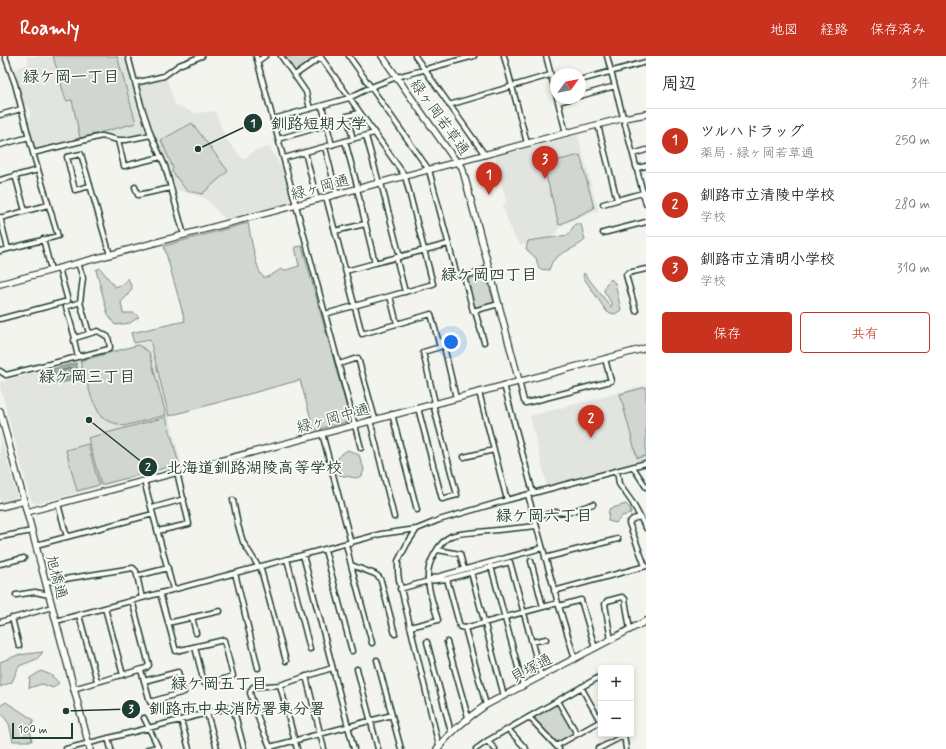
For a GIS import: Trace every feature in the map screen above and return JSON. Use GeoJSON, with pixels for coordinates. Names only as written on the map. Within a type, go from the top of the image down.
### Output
{"type":"FeatureCollection","features":[{"type":"Feature","properties":{"kind":"street"},"geometry":{"type":"LineString","coordinates":[[0,251],[58,236],[33,153],[15,84],[5,56]]}},
{"type":"Feature","properties":{"kind":"street"},"geometry":{"type":"LineString","coordinates":[[128,56],[151,135],[162,157],[184,235]]}},
{"type":"Feature","properties":{"kind":"street"},"geometry":{"type":"LineString","coordinates":[[135,83],[164,76],[179,65],[202,56]]}},
{"type":"Feature","properties":{"kind":"street"},"geometry":{"type":"LineString","coordinates":[[265,56],[257,58],[361,448]]}},
{"type":"Feature","properties":{"kind":"street"},"geometry":{"type":"LineString","coordinates":[[281,56],[306,92],[310,109]]}},
{"type":"Feature","properties":{"kind":"street"},"geometry":{"type":"LineString","coordinates":[[295,75],[320,56],[405,176],[433,284],[325,314]]}},
{"type":"Feature","properties":{"kind":"street"},"geometry":{"type":"LineString","coordinates":[[349,56],[429,170],[456,272],[458,275],[464,276],[489,268]]}},
{"type":"Feature","properties":{"kind":"street","name":"緑ヶ岡若草通"},"geometry":{"type":"LineString","coordinates":[[382,56],[452,156],[462,167],[519,381]]}},
{"type":"Feature","properties":{"kind":"street"},"geometry":{"type":"LineString","coordinates":[[415,56],[485,155]]}},
{"type":"Feature","properties":{"kind":"street"},"geometry":{"type":"LineString","coordinates":[[273,119],[349,98],[371,87],[397,77],[474,56]]}},
{"type":"Feature","properties":{"kind":"street"},"geometry":{"type":"LineString","coordinates":[[504,56],[527,144]]}},
{"type":"Feature","properties":{"kind":"street"},"geometry":{"type":"LineString","coordinates":[[449,105],[550,75],[546,56]]}},
{"type":"Feature","properties":{"kind":"street"},"geometry":{"type":"LineString","coordinates":[[607,56],[646,204]]}},
{"type":"Feature","properties":{"kind":"street"},"geometry":{"type":"LineString","coordinates":[[586,78],[646,62]]}},
{"type":"Feature","properties":{"kind":"street"},"geometry":{"type":"LineString","coordinates":[[586,94],[615,86]]}},
{"type":"Feature","properties":{"kind":"street"},"geometry":{"type":"LineString","coordinates":[[559,104],[566,133]]}},
{"type":"Feature","properties":{"kind":"street"},"geometry":{"type":"LineString","coordinates":[[322,106],[332,145]]}},
{"type":"Feature","properties":{"kind":"street"},"geometry":{"type":"LineString","coordinates":[[0,115],[21,109]]}},
{"type":"Feature","properties":{"kind":"street"},"geometry":{"type":"LineString","coordinates":[[353,139],[346,116],[359,113]]}},
{"type":"Feature","properties":{"kind":"street","name":"緑ヶ岡通"},"geometry":{"type":"LineString","coordinates":[[0,284],[566,133],[646,114]]}},
{"type":"Feature","properties":{"kind":"street"},"geometry":{"type":"LineString","coordinates":[[278,139],[327,125]]}},
{"type":"Feature","properties":{"kind":"street"},"geometry":{"type":"LineString","coordinates":[[598,125],[617,200]]}},
{"type":"Feature","properties":{"kind":"street"},"geometry":{"type":"LineString","coordinates":[[284,158],[374,133]]}},
{"type":"Feature","properties":{"kind":"street"},"geometry":{"type":"LineString","coordinates":[[33,153],[102,136],[118,140],[126,140],[151,135]]}},
{"type":"Feature","properties":{"kind":"street"},"geometry":{"type":"LineString","coordinates":[[366,136],[380,183],[405,292]]}},
{"type":"Feature","properties":{"kind":"street"},"geometry":{"type":"LineString","coordinates":[[0,145],[29,137]]}},
{"type":"Feature","properties":{"kind":"street"},"geometry":{"type":"LineString","coordinates":[[118,140],[124,166],[162,157]]}},
{"type":"Feature","properties":{"kind":"street"},"geometry":{"type":"LineString","coordinates":[[345,141],[375,263]]}},
{"type":"Feature","properties":{"kind":"street"},"geometry":{"type":"LineString","coordinates":[[325,147],[337,195]]}},
{"type":"Feature","properties":{"kind":"street"},"geometry":{"type":"LineString","coordinates":[[633,154],[646,150]]}},
{"type":"Feature","properties":{"kind":"street"},"geometry":{"type":"LineString","coordinates":[[305,152],[317,200]]}},
{"type":"Feature","properties":{"kind":"street"},"geometry":{"type":"LineString","coordinates":[[90,186],[75,190],[67,157],[81,154],[110,255]]}},
{"type":"Feature","properties":{"kind":"street"},"geometry":{"type":"LineString","coordinates":[[637,168],[646,166]]}},
{"type":"Feature","properties":{"kind":"street"},"geometry":{"type":"LineString","coordinates":[[0,180],[38,170]]}},
{"type":"Feature","properties":{"kind":"street"},"geometry":{"type":"LineString","coordinates":[[15,175],[25,211]]}},
{"type":"Feature","properties":{"kind":"street"},"geometry":{"type":"LineString","coordinates":[[135,187],[138,195],[171,188]]}},
{"type":"Feature","properties":{"kind":"street"},"geometry":{"type":"LineString","coordinates":[[603,204],[644,192]]}},
{"type":"Feature","properties":{"kind":"street"},"geometry":{"type":"LineString","coordinates":[[326,198],[362,334],[431,314],[440,347],[423,352],[434,404],[457,495],[442,499],[418,408]]}},
{"type":"Feature","properties":{"kind":"street"},"geometry":{"type":"LineString","coordinates":[[8,249],[0,218],[48,205]]}},
{"type":"Feature","properties":{"kind":"street"},"geometry":{"type":"LineString","coordinates":[[603,233],[646,222]]}},
{"type":"Feature","properties":{"kind":"street"},"geometry":{"type":"LineString","coordinates":[[335,231],[365,224]]}},
{"type":"Feature","properties":{"kind":"street"},"geometry":{"type":"LineString","coordinates":[[43,239],[51,270]]}},
{"type":"Feature","properties":{"kind":"street"},"geometry":{"type":"LineString","coordinates":[[346,271],[448,244]]}},
{"type":"Feature","properties":{"kind":"street"},"geometry":{"type":"LineString","coordinates":[[78,263],[83,278],[80,302],[89,333]]}},
{"type":"Feature","properties":{"kind":"street"},"geometry":{"type":"LineString","coordinates":[[0,319],[68,301],[59,268]]}},
{"type":"Feature","properties":{"kind":"street"},"geometry":{"type":"LineString","coordinates":[[636,311],[626,275],[628,273],[646,269]]}},
{"type":"Feature","properties":{"kind":"street"},"geometry":{"type":"LineString","coordinates":[[464,276],[473,311],[475,311],[484,342]]}},
{"type":"Feature","properties":{"kind":"street"},"geometry":{"type":"LineString","coordinates":[[390,296],[397,324]]}},
{"type":"Feature","properties":{"kind":"street"},"geometry":{"type":"LineString","coordinates":[[78,357],[74,340],[75,338],[66,306],[80,302]]}},
{"type":"Feature","properties":{"kind":"street"},"geometry":{"type":"LineString","coordinates":[[475,311],[499,304]]}},
{"type":"Feature","properties":{"kind":"street"},"geometry":{"type":"LineString","coordinates":[[0,371],[6,375],[109,349],[110,347],[108,337],[98,331],[75,338]]}},
{"type":"Feature","properties":{"kind":"street","name":"緑ヶ岡中通"},"geometry":{"type":"LineString","coordinates":[[27,512],[354,424],[646,348]]}},
{"type":"Feature","properties":{"kind":"street"},"geometry":{"type":"LineString","coordinates":[[445,351],[456,398]]}},
{"type":"Feature","properties":{"kind":"street"},"geometry":{"type":"LineString","coordinates":[[339,364],[358,358],[394,517]]}},
{"type":"Feature","properties":{"kind":"street"},"geometry":{"type":"LineString","coordinates":[[519,381],[524,401],[526,403],[611,381],[605,358]]}},
{"type":"Feature","properties":{"kind":"street"},"geometry":{"type":"LineString","coordinates":[[504,385],[530,494],[536,526],[558,605],[575,658]]}},
{"type":"Feature","properties":{"kind":"street"},"geometry":{"type":"LineString","coordinates":[[479,392],[507,500]]}},
{"type":"Feature","properties":{"kind":"street","name":"旭橋通"},"geometry":{"type":"LineString","coordinates":[[0,411],[89,746]]}},
{"type":"Feature","properties":{"kind":"street"},"geometry":{"type":"LineString","coordinates":[[392,414],[418,510]]}},
{"type":"Feature","properties":{"kind":"street"},"geometry":{"type":"LineString","coordinates":[[322,433],[348,544],[351,565],[372,643]]}},
{"type":"Feature","properties":{"kind":"street"},"geometry":{"type":"LineString","coordinates":[[464,457],[494,450]]}},
{"type":"Feature","properties":{"kind":"street"},"geometry":{"type":"LineString","coordinates":[[56,621],[381,534],[417,529],[440,520],[507,500],[646,463]]}},
{"type":"Feature","properties":{"kind":"street"},"geometry":{"type":"LineString","coordinates":[[633,467],[646,486]]}},
{"type":"Feature","properties":{"kind":"street"},"geometry":{"type":"LineString","coordinates":[[617,471],[619,484],[632,502],[646,528]]}},
{"type":"Feature","properties":{"kind":"street"},"geometry":{"type":"LineString","coordinates":[[158,531],[189,524],[177,472]]}},
{"type":"Feature","properties":{"kind":"street"},"geometry":{"type":"LineString","coordinates":[[144,481],[174,589]]}},
{"type":"Feature","properties":{"kind":"street"},"geometry":{"type":"LineString","coordinates":[[152,508],[184,499]]}},
{"type":"Feature","properties":{"kind":"street"},"geometry":{"type":"LineString","coordinates":[[0,507],[24,500]]}},
{"type":"Feature","properties":{"kind":"street"},"geometry":{"type":"LineString","coordinates":[[233,500],[243,542],[259,566],[286,662]]}},
{"type":"Feature","properties":{"kind":"street"},"geometry":{"type":"LineString","coordinates":[[58,504],[67,537]]}},
{"type":"Feature","properties":{"kind":"street"},"geometry":{"type":"LineString","coordinates":[[534,518],[554,512],[567,513],[593,504]]}},
{"type":"Feature","properties":{"kind":"street"},"geometry":{"type":"LineString","coordinates":[[36,545],[153,514]]}},
{"type":"Feature","properties":{"kind":"street"},"geometry":{"type":"LineString","coordinates":[[554,591],[646,566],[629,523],[633,519],[640,517]]}},
{"type":"Feature","properties":{"kind":"street"},"geometry":{"type":"LineString","coordinates":[[410,628],[438,620],[428,581],[429,567],[438,550],[446,540],[458,534],[536,526]]}},
{"type":"Feature","properties":{"kind":"street"},"geometry":{"type":"LineString","coordinates":[[417,529],[406,544],[398,561],[398,572],[400,590],[438,747]]}},
{"type":"Feature","properties":{"kind":"street"},"geometry":{"type":"LineString","coordinates":[[0,537],[32,531]]}},
{"type":"Feature","properties":{"kind":"street"},"geometry":{"type":"LineString","coordinates":[[545,558],[618,539]]}},
{"type":"Feature","properties":{"kind":"street"},"geometry":{"type":"LineString","coordinates":[[400,590],[433,578],[542,548]]}},
{"type":"Feature","properties":{"kind":"street"},"geometry":{"type":"LineString","coordinates":[[325,550],[352,651]]}},
{"type":"Feature","properties":{"kind":"street"},"geometry":{"type":"LineString","coordinates":[[438,550],[460,554],[464,569]]}},
{"type":"Feature","properties":{"kind":"street"},"geometry":{"type":"LineString","coordinates":[[304,555],[354,749]]}},
{"type":"Feature","properties":{"kind":"street"},"geometry":{"type":"LineString","coordinates":[[0,564],[24,558]]}},
{"type":"Feature","properties":{"kind":"street"},"geometry":{"type":"LineString","coordinates":[[287,559],[310,649]]}},
{"type":"Feature","properties":{"kind":"street"},"geometry":{"type":"LineString","coordinates":[[531,561],[543,607]]}},
{"type":"Feature","properties":{"kind":"street"},"geometry":{"type":"LineString","coordinates":[[428,581],[447,578],[510,562],[542,676]]}},
{"type":"Feature","properties":{"kind":"street"},"geometry":{"type":"LineString","coordinates":[[351,565],[379,577],[395,634]]}},
{"type":"Feature","properties":{"kind":"street"},"geometry":{"type":"LineString","coordinates":[[491,566],[523,686]]}},
{"type":"Feature","properties":{"kind":"street"},"geometry":{"type":"LineString","coordinates":[[46,582],[133,568],[136,571],[142,598]]}},
{"type":"Feature","properties":{"kind":"street"},"geometry":{"type":"LineString","coordinates":[[137,576],[168,568]]}},
{"type":"Feature","properties":{"kind":"street"},"geometry":{"type":"LineString","coordinates":[[472,572],[504,696]]}},
{"type":"Feature","properties":{"kind":"street"},"geometry":{"type":"LineString","coordinates":[[235,573],[258,668]]}},
{"type":"Feature","properties":{"kind":"street"},"geometry":{"type":"LineString","coordinates":[[447,578],[460,627],[465,628],[543,607],[581,600],[595,648]]}},
{"type":"Feature","properties":{"kind":"street"},"geometry":{"type":"LineString","coordinates":[[16,595],[35,592],[49,595]]}},
{"type":"Feature","properties":{"kind":"street"},"geometry":{"type":"LineString","coordinates":[[160,593],[176,652],[195,647],[224,640],[233,676],[208,684],[204,683],[195,647]]}},
{"type":"Feature","properties":{"kind":"street"},"geometry":{"type":"LineString","coordinates":[[611,640],[605,604],[608,601],[622,597],[625,599],[630,630]]}},
{"type":"Feature","properties":{"kind":"street"},"geometry":{"type":"LineString","coordinates":[[74,689],[97,681],[141,670],[149,665],[132,600]]}},
{"type":"Feature","properties":{"kind":"street"},"geometry":{"type":"LineString","coordinates":[[0,622],[52,607]]}},
{"type":"Feature","properties":{"kind":"street"},"geometry":{"type":"LineString","coordinates":[[105,608],[123,675]]}},
{"type":"Feature","properties":{"kind":"street"},"geometry":{"type":"LineString","coordinates":[[168,624],[220,611]]}},
{"type":"Feature","properties":{"kind":"street"},"geometry":{"type":"LineString","coordinates":[[80,615],[97,681]]}},
{"type":"Feature","properties":{"kind":"street"},"geometry":{"type":"LineString","coordinates":[[192,617],[196,633]]}},
{"type":"Feature","properties":{"kind":"street"},"geometry":{"type":"LineString","coordinates":[[12,618],[19,646]]}},
{"type":"Feature","properties":{"kind":"street","name":"貝塚通"},"geometry":{"type":"LineString","coordinates":[[438,747],[451,732],[468,717],[486,705],[646,621]]}},
{"type":"Feature","properties":{"kind":"street"},"geometry":{"type":"LineString","coordinates":[[465,628],[486,705]]}},
{"type":"Feature","properties":{"kind":"street"},"geometry":{"type":"LineString","coordinates":[[532,642],[546,639]]}},
{"type":"Feature","properties":{"kind":"street"},"geometry":{"type":"LineString","coordinates":[[427,642],[451,732]]}},
{"type":"Feature","properties":{"kind":"street"},"geometry":{"type":"LineString","coordinates":[[447,642],[468,717]]}},
{"type":"Feature","properties":{"kind":"street"},"geometry":{"type":"LineString","coordinates":[[377,660],[401,749]]}},
{"type":"Feature","properties":{"kind":"street"},"geometry":{"type":"LineString","coordinates":[[332,668],[280,684],[253,687],[250,690],[261,726],[270,748],[294,740],[392,715]]}},
{"type":"Feature","properties":{"kind":"street"},"geometry":{"type":"LineString","coordinates":[[357,669],[378,749]]}},
{"type":"Feature","properties":{"kind":"street"},"geometry":{"type":"LineString","coordinates":[[141,670],[144,681],[150,702],[184,692],[178,672],[144,681]]}},
{"type":"Feature","properties":{"kind":"street"},"geometry":{"type":"LineString","coordinates":[[306,676],[324,749]]}},
{"type":"Feature","properties":{"kind":"street"},"geometry":{"type":"LineString","coordinates":[[476,749],[598,678]]}},
{"type":"Feature","properties":{"kind":"street"},"geometry":{"type":"LineString","coordinates":[[280,684],[297,749]]}},
{"type":"Feature","properties":{"kind":"street"},"geometry":{"type":"LineString","coordinates":[[581,688],[598,718]]}},
{"type":"Feature","properties":{"kind":"street"},"geometry":{"type":"LineString","coordinates":[[558,701],[577,734]]}},
{"type":"Feature","properties":{"kind":"street"},"geometry":{"type":"LineString","coordinates":[[66,749],[89,746],[108,738],[231,707],[233,707],[244,749]]}},
{"type":"Feature","properties":{"kind":"street"},"geometry":{"type":"LineString","coordinates":[[207,713],[217,749]]}},
{"type":"Feature","properties":{"kind":"street"},"geometry":{"type":"LineString","coordinates":[[529,717],[557,747],[598,722]]}},
{"type":"Feature","properties":{"kind":"street"},"geometry":{"type":"LineString","coordinates":[[144,718],[158,748],[148,749]]}},
{"type":"Feature","properties":{"kind":"street"},"geometry":{"type":"LineString","coordinates":[[181,720],[189,749]]}},
{"type":"Feature","properties":{"kind":"street"},"geometry":{"type":"LineString","coordinates":[[508,729],[526,749]]}},
{"type":"Feature","properties":{"kind":"street"},"geometry":{"type":"LineString","coordinates":[[598,749],[619,737]]}},
{"type":"Feature","properties":{"kind":"street"},"geometry":{"type":"LineString","coordinates":[[624,737],[626,749]]}},
{"type":"Feature","properties":{"kind":"street"},"geometry":{"type":"LineString","coordinates":[[108,738],[111,749]]}},
{"type":"Feature","properties":{"kind":"street"},"geometry":{"type":"LineString","coordinates":[[488,741],[495,749]]}},
{"type":"Feature","properties":{"kind":"shaded area"},"geometry":{"type":"Polygon","coordinates":[[[26,56],[126,56],[146,131],[138,135],[123,137],[104,133],[36,149],[28,121],[30,120],[29,117],[31,117],[29,108],[27,108],[26,105],[24,106],[14,69],[29,64],[26,56]]]}},
{"type":"Feature","properties":{"kind":"shaded area"},"geometry":{"type":"Polygon","coordinates":[[[53,56],[117,56],[136,123],[80,138],[72,100],[66,101],[53,56]]]}},
{"type":"Feature","properties":{"kind":"shaded area"},"geometry":{"type":"Polygon","coordinates":[[[284,56],[316,56],[317,57],[296,73],[284,56]]]}},
{"type":"Feature","properties":{"kind":"shaded area"},"geometry":{"type":"Polygon","coordinates":[[[166,78],[175,104],[194,113],[215,111],[226,139],[243,159],[256,150],[270,147],[282,169],[291,202],[225,219],[205,198],[174,189],[166,159],[154,135],[138,86],[166,78]]]}},
{"type":"Feature","properties":{"kind":"shaded area"},"geometry":{"type":"Polygon","coordinates":[[[192,123],[228,171],[202,194],[186,190],[172,171],[173,168],[161,140],[192,123]]]}},
{"type":"Feature","properties":{"kind":"shaded area"},"geometry":{"type":"Polygon","coordinates":[[[578,135],[598,211],[564,224],[556,233],[541,241],[521,245],[513,235],[502,205],[506,202],[495,157],[578,135]]]}},
{"type":"Feature","properties":{"kind":"shaded area"},"geometry":{"type":"Polygon","coordinates":[[[580,155],[594,208],[559,225],[543,164],[580,155]]]}},
{"type":"Feature","properties":{"kind":"shaded area"},"geometry":{"type":"Polygon","coordinates":[[[248,223],[256,262],[261,275],[264,277],[281,269],[283,271],[299,266],[295,247],[302,246],[350,419],[347,422],[314,430],[300,380],[169,416],[150,340],[134,343],[131,333],[185,321],[164,246],[248,223]]]}},
{"type":"Feature","properties":{"kind":"shaded area"},"geometry":{"type":"Polygon","coordinates":[[[575,224],[581,224],[585,240],[556,258],[552,262],[549,270],[539,269],[536,258],[526,249],[528,241],[568,235],[575,224]]]}},
{"type":"Feature","properties":{"kind":"shaded area"},"geometry":{"type":"Polygon","coordinates":[[[100,268],[115,287],[123,284],[128,278],[132,288],[121,302],[123,313],[134,313],[139,317],[130,323],[115,325],[108,315],[96,270],[100,268]]]}},
{"type":"Feature","properties":{"kind":"shaded area"},"geometry":{"type":"Polygon","coordinates":[[[485,272],[494,303],[477,308],[474,306],[466,280],[468,276],[485,272]]]}},
{"type":"Feature","properties":{"kind":"shaded area"},"geometry":{"type":"Polygon","coordinates":[[[584,273],[611,307],[612,304],[604,291],[606,284],[611,279],[615,283],[621,310],[615,314],[607,312],[583,277],[584,273]]]}},
{"type":"Feature","properties":{"kind":"shaded area"},"geometry":{"type":"Polygon","coordinates":[[[149,341],[182,465],[36,504],[31,501],[0,387],[0,382],[149,341]]]}},
{"type":"Feature","properties":{"kind":"shaded area"},"geometry":{"type":"Polygon","coordinates":[[[138,345],[149,352],[166,415],[124,426],[101,417],[92,399],[80,361],[138,345]]]}},
{"type":"Feature","properties":{"kind":"shaded area"},"geometry":{"type":"Polygon","coordinates":[[[646,385],[646,459],[547,486],[530,416],[646,385]]]}},
{"type":"Feature","properties":{"kind":"shaded area"},"geometry":{"type":"Polygon","coordinates":[[[646,387],[646,456],[637,458],[620,394],[646,387]]]}},
{"type":"Feature","properties":{"kind":"shaded area"},"geometry":{"type":"Polygon","coordinates":[[[166,417],[179,464],[101,485],[88,438],[166,417]]]}},
{"type":"Feature","properties":{"kind":"shaded area"},"geometry":{"type":"Polygon","coordinates":[[[0,434],[17,496],[14,499],[0,502],[0,434]]]}},
{"type":"Feature","properties":{"kind":"shaded area"},"geometry":{"type":"Polygon","coordinates":[[[88,444],[99,485],[77,491],[66,450],[88,444]]]}},
{"type":"Feature","properties":{"kind":"shaded area"},"geometry":{"type":"Polygon","coordinates":[[[348,450],[359,455],[364,469],[362,476],[356,478],[339,475],[337,466],[338,457],[348,450]]]}},
{"type":"Feature","properties":{"kind":"shaded area"},"geometry":{"type":"Polygon","coordinates":[[[626,504],[630,508],[631,514],[622,516],[616,523],[608,521],[609,509],[626,504]]]}},
{"type":"Feature","properties":{"kind":"shaded area"},"geometry":{"type":"Polygon","coordinates":[[[43,652],[37,659],[19,666],[12,682],[0,687],[0,662],[18,655],[43,652]]]}},
{"type":"Feature","properties":{"kind":"shaded area"},"geometry":{"type":"Polygon","coordinates":[[[41,671],[51,675],[59,683],[53,688],[42,684],[29,688],[30,678],[41,671]]]}},
{"type":"Feature","properties":{"kind":"shaded area"},"geometry":{"type":"Polygon","coordinates":[[[6,702],[34,720],[30,728],[32,741],[13,741],[9,724],[0,711],[0,706],[6,702]]]}},
{"type":"Feature","properties":{"kind":"shaded area"},"geometry":{"type":"Polygon","coordinates":[[[558,705],[573,730],[572,734],[557,742],[535,719],[535,717],[558,705]]]}},
{"type":"Feature","properties":{"kind":"water"},"geometry":{"type":"Polygon","coordinates":[[[76,363],[80,378],[57,384],[53,369],[76,363]]]}},
{"type":"Feature","properties":{"kind":"place","name":"釧路短期大学"},"geometry":{"type":"Point","coordinates":[198,149]}},
{"type":"Feature","properties":{"kind":"place","name":"釧路市立清明小学校"},"geometry":{"type":"Point","coordinates":[545,179]}},
{"type":"Feature","properties":{"kind":"place","name":"ツルハドラッグ"},"geometry":{"type":"Point","coordinates":[489,195]}},
{"type":"Feature","properties":{"kind":"place","name":"北海道釧路湖陵高等学校"},"geometry":{"type":"Point","coordinates":[89,420]}},
{"type":"Feature","properties":{"kind":"place","name":"釧路市立清陵中学校"},"geometry":{"type":"Point","coordinates":[591,438]}},
{"type":"Feature","properties":{"kind":"place","name":"釧路市中央消防署東分署"},"geometry":{"type":"Point","coordinates":[66,711]}},
{"type":"Feature","properties":{"kind":"district","name":"緑ケ岡一丁目"},"geometry":{"type":"Point","coordinates":[71,76]}},
{"type":"Feature","properties":{"kind":"district","name":"緑ケ岡四丁目"},"geometry":{"type":"Point","coordinates":[489,274]}},
{"type":"Feature","properties":{"kind":"district","name":"緑ケ岡三丁目"},"geometry":{"type":"Point","coordinates":[87,376]}},
{"type":"Feature","properties":{"kind":"district","name":"緑ケ岡六丁目"},"geometry":{"type":"Point","coordinates":[544,515]}},
{"type":"Feature","properties":{"kind":"district","name":"緑ケ岡五丁目"},"geometry":{"type":"Point","coordinates":[219,683]}}]}
